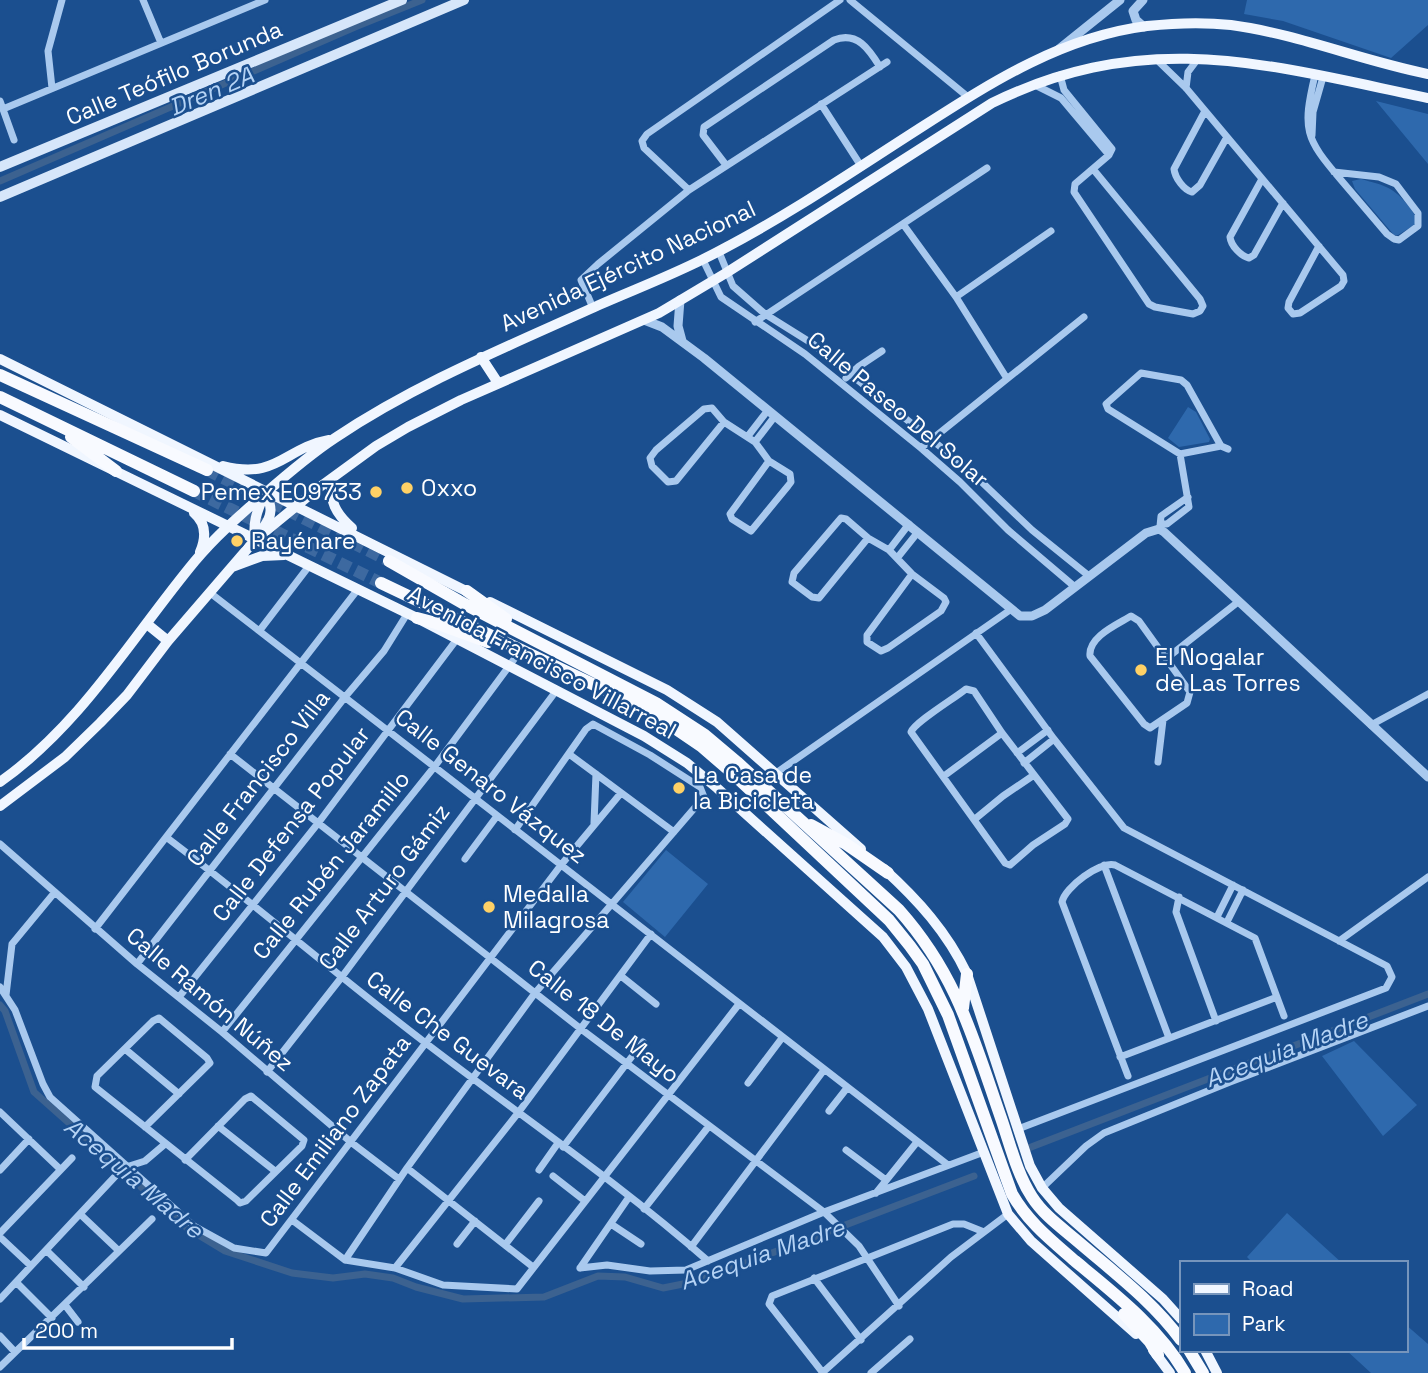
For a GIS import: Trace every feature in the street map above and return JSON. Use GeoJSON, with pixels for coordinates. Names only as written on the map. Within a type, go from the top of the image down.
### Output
{"type":"FeatureCollection","features":[{"type":"Feature","properties":{"kind":"highway","name":"Avenida Francisco Villarreal"},"geometry":{"type":"LineString","coordinates":[[0,375],[207,466]]}},
{"type":"Feature","properties":{"kind":"highway"},"geometry":{"type":"LineString","coordinates":[[0,397],[194,491]]}},
{"type":"Feature","properties":{"kind":"highway"},"geometry":{"type":"LineString","coordinates":[[47,397],[141,434],[167,441]]}},
{"type":"Feature","properties":{"kind":"highway"},"geometry":{"type":"LineString","coordinates":[[55,423],[60,430],[116,471]]}},
{"type":"Feature","properties":{"kind":"highway","name":"Avenida Francisco Villarreal"},"geometry":{"type":"LineString","coordinates":[[389,561],[466,605],[656,703],[705,735],[899,910],[921,934],[963,1009],[1016,1159],[1034,1200],[1159,1313],[1180,1339]]}},
{"type":"Feature","properties":{"kind":"highway","name":"Avenida Francisco Villarreal"},"geometry":{"type":"LineString","coordinates":[[381,583],[651,712],[701,746],[730,771],[889,920],[923,964],[948,1015],[1019,1207],[1039,1230],[1159,1336],[1185,1373]]}},
{"type":"Feature","properties":{"kind":"highway"},"geometry":{"type":"LineString","coordinates":[[467,591],[563,655]]}},
{"type":"Feature","properties":{"kind":"highway"},"geometry":{"type":"LineString","coordinates":[[412,616],[455,629],[574,675]]}},
{"type":"Feature","properties":{"kind":"highway"},"geometry":{"type":"LineString","coordinates":[[801,821],[831,834],[888,873]]}},
{"type":"Feature","properties":{"kind":"highway"},"geometry":{"type":"LineString","coordinates":[[963,1009],[967,974]]}},
{"type":"Feature","properties":{"kind":"highway"},"geometry":{"type":"LineString","coordinates":[[1077,1262],[1150,1342],[1158,1355]]}},
{"type":"Feature","properties":{"kind":"highway"},"geometry":{"type":"LineString","coordinates":[[1190,1352],[1203,1373]]}},
{"type":"Feature","properties":{"kind":"main road","name":"Calle Teófilo Borunda"},"geometry":{"type":"LineString","coordinates":[[0,167],[402,0]]}},
{"type":"Feature","properties":{"kind":"main road","name":"Calle Teófilo Borunda"},"geometry":{"type":"LineString","coordinates":[[0,197],[464,0]]}},
{"type":"Feature","properties":{"kind":"main road","name":"Avenida Ejército Nacional"},"geometry":{"type":"LineString","coordinates":[[0,782],[73,718],[197,558],[228,526],[332,440],[387,406],[481,357],[719,252],[791,211],[1010,72],[1099,36],[1144,27],[1178,24],[1237,26],[1428,75]]}},
{"type":"Feature","properties":{"kind":"main road","name":"Avenida Ejército Nacional"},"geometry":{"type":"LineString","coordinates":[[0,806],[65,757],[127,695],[168,641],[255,540],[331,479],[408,427],[498,383],[644,320],[680,300],[980,111],[1032,85],[1107,64],[1156,58],[1199,58],[1254,64],[1428,98]]}},
{"type":"Feature","properties":{"kind":"main road"},"geometry":{"type":"LineString","coordinates":[[481,357],[498,383]]}},
{"type":"Feature","properties":{"kind":"main road","name":"Avenida Francisco Villarreal"},"geometry":{"type":"LineString","coordinates":[[0,359],[167,441],[207,466],[365,539],[667,690],[717,722],[915,897],[948,939],[967,974],[1030,1166],[1042,1188],[1059,1208],[1163,1299],[1180,1318]]}},
{"type":"Feature","properties":{"kind":"main road","name":"Avenida Francisco Villarreal"},"geometry":{"type":"LineString","coordinates":[[0,415],[412,616],[644,736],[687,763],[883,937],[906,967],[928,1009],[1008,1214],[1031,1241],[1158,1355],[1170,1373]]}},
{"type":"Feature","properties":{"kind":"main road"},"geometry":{"type":"LineString","coordinates":[[207,466],[246,470],[267,468],[309,446],[332,440]]}},
{"type":"Feature","properties":{"kind":"main road"},"geometry":{"type":"LineString","coordinates":[[331,479],[331,498],[335,510],[365,539]]}},
{"type":"Feature","properties":{"kind":"main road"},"geometry":{"type":"LineString","coordinates":[[255,540],[253,526],[256,512],[266,493]]}},
{"type":"Feature","properties":{"kind":"main road"},"geometry":{"type":"LineString","coordinates":[[184,505],[199,517],[204,530],[204,543],[197,558]]}},
{"type":"Feature","properties":{"kind":"main road"},"geometry":{"type":"LineString","coordinates":[[230,568],[262,556],[285,555]]}},
{"type":"Feature","properties":{"kind":"main road"},"geometry":{"type":"LineString","coordinates":[[412,616],[453,617],[459,614],[466,605],[465,599],[443,578]]}},
{"type":"Feature","properties":{"kind":"main road"},"geometry":{"type":"LineString","coordinates":[[148,624],[168,641]]}},
{"type":"Feature","properties":{"kind":"main road"},"geometry":{"type":"LineString","coordinates":[[1206,1352],[1217,1373]]}},
{"type":"Feature","properties":{"kind":"street"},"geometry":{"type":"LineString","coordinates":[[52,88],[48,51],[62,0]]}},
{"type":"Feature","properties":{"kind":"street"},"geometry":{"type":"LineString","coordinates":[[143,0],[161,43]]}},
{"type":"Feature","properties":{"kind":"street"},"geometry":{"type":"LineString","coordinates":[[14,140],[1,105],[52,88],[265,0]]}},
{"type":"Feature","properties":{"kind":"street"},"geometry":{"type":"LineString","coordinates":[[689,190],[644,148],[642,141],[647,134],[840,0]]}},
{"type":"Feature","properties":{"kind":"street"},"geometry":{"type":"LineString","coordinates":[[850,0],[968,97]]}},
{"type":"Feature","properties":{"kind":"street"},"geometry":{"type":"LineString","coordinates":[[1057,51],[1120,0]]}},
{"type":"Feature","properties":{"kind":"street"},"geometry":{"type":"LineString","coordinates":[[1143,0],[1133,11],[1136,20],[1144,27]]}},
{"type":"Feature","properties":{"kind":"street"},"geometry":{"type":"LineString","coordinates":[[593,308],[581,280],[598,264],[689,190],[884,65],[856,40],[849,37],[834,40],[704,127],[703,135],[726,165]]}},
{"type":"Feature","properties":{"kind":"street"},"geometry":{"type":"LineString","coordinates":[[1156,58],[1227,136],[1262,179],[1283,203],[1319,246],[1343,275],[1341,286],[1295,314],[1291,313],[1288,305],[1319,246]]}},
{"type":"Feature","properties":{"kind":"street"},"geometry":{"type":"LineString","coordinates":[[1185,88],[1188,72],[1199,58]]}},
{"type":"Feature","properties":{"kind":"street"},"geometry":{"type":"LineString","coordinates":[[1060,75],[1064,90],[1084,119],[1112,149],[1110,155],[1093,169],[1075,184],[1073,190],[1147,302],[1155,307],[1194,314],[1200,311],[1203,306],[1200,299],[1093,169]]}},
{"type":"Feature","properties":{"kind":"street"},"geometry":{"type":"LineString","coordinates":[[1319,76],[1307,119],[1311,140],[1334,172],[1392,238],[1399,240],[1418,226],[1418,212],[1396,184],[1379,177],[1334,172]]}},
{"type":"Feature","properties":{"kind":"street"},"geometry":{"type":"LineString","coordinates":[[1032,85],[1061,97],[1084,119]]}},
{"type":"Feature","properties":{"kind":"street"},"geometry":{"type":"LineString","coordinates":[[821,104],[861,166]]}},
{"type":"Feature","properties":{"kind":"street"},"geometry":{"type":"LineString","coordinates":[[1205,111],[1174,169],[1187,190],[1192,192],[1200,185],[1227,136]]}},
{"type":"Feature","properties":{"kind":"street"},"geometry":{"type":"LineString","coordinates":[[755,321],[987,168]]}},
{"type":"Feature","properties":{"kind":"street"},"geometry":{"type":"LineString","coordinates":[[1262,179],[1230,240],[1244,257],[1249,258],[1257,252],[1283,203]]}},
{"type":"Feature","properties":{"kind":"street"},"geometry":{"type":"LineString","coordinates":[[903,223],[956,298],[1006,377]]}},
{"type":"Feature","properties":{"kind":"street"},"geometry":{"type":"LineString","coordinates":[[956,298],[1051,231]]}},
{"type":"Feature","properties":{"kind":"street","name":"Calle Paseo Del Solar"},"geometry":{"type":"LineString","coordinates":[[719,252],[733,286],[765,314],[813,344],[968,469],[1032,530],[1089,576]]}},
{"type":"Feature","properties":{"kind":"street","name":"Calle Paseo Del Solar"},"geometry":{"type":"LineString","coordinates":[[703,260],[721,297],[805,355],[921,448],[1022,542],[1075,587]]}},
{"type":"Feature","properties":{"kind":"street"},"geometry":{"type":"LineString","coordinates":[[680,300],[678,326],[682,341]]}},
{"type":"Feature","properties":{"kind":"street"},"geometry":{"type":"LineString","coordinates":[[921,448],[1084,317]]}},
{"type":"Feature","properties":{"kind":"street"},"geometry":{"type":"LineString","coordinates":[[644,320],[662,327],[682,341],[1020,616],[1032,616],[1045,610],[1146,533],[1160,527]]}},
{"type":"Feature","properties":{"kind":"street"},"geometry":{"type":"LineString","coordinates":[[841,384],[882,351]]}},
{"type":"Feature","properties":{"kind":"street"},"geometry":{"type":"LineString","coordinates":[[1160,527],[1161,516],[1188,497],[1180,454],[1108,410],[1108,400],[1141,373],[1181,380],[1187,384],[1224,448],[1180,454]]}},
{"type":"Feature","properties":{"kind":"street"},"geometry":{"type":"LineString","coordinates":[[724,422],[676,481],[668,482],[652,466],[650,458],[656,450],[704,409],[712,408],[724,422],[751,439],[769,461],[790,474],[791,482],[753,530],[749,531],[732,519],[731,510],[769,461]]}},
{"type":"Feature","properties":{"kind":"street"},"geometry":{"type":"LineString","coordinates":[[751,439],[772,413]]}},
{"type":"Feature","properties":{"kind":"street"},"geometry":{"type":"LineString","coordinates":[[869,538],[819,598],[812,597],[792,582],[794,573],[841,518],[889,550],[912,574],[944,598],[945,606],[888,649],[878,650],[867,642],[867,635],[912,574]]}},
{"type":"Feature","properties":{"kind":"street"},"geometry":{"type":"LineString","coordinates":[[889,550],[909,524]]}},
{"type":"Feature","properties":{"kind":"street"},"geometry":{"type":"LineString","coordinates":[[1160,527],[1428,777]]}},
{"type":"Feature","properties":{"kind":"street"},"geometry":{"type":"LineString","coordinates":[[1022,542],[1032,530]]}},
{"type":"Feature","properties":{"kind":"street"},"geometry":{"type":"LineString","coordinates":[[898,558],[918,532]]}},
{"type":"Feature","properties":{"kind":"street"},"geometry":{"type":"LineString","coordinates":[[260,630],[309,566]]}},
{"type":"Feature","properties":{"kind":"street"},"geometry":{"type":"LineString","coordinates":[[95,929],[358,589]]}},
{"type":"Feature","properties":{"kind":"street","name":"Calle Genaro Vázquez"},"geometry":{"type":"LineString","coordinates":[[209,592],[948,1166]]}},
{"type":"Feature","properties":{"kind":"street"},"geometry":{"type":"LineString","coordinates":[[1167,658],[1238,602]]}},
{"type":"Feature","properties":{"kind":"street"},"geometry":{"type":"LineString","coordinates":[[776,773],[1010,610]]}},
{"type":"Feature","properties":{"kind":"street","name":"Calle Francisco Villa"},"geometry":{"type":"LineString","coordinates":[[137,964],[345,696],[412,616]]}},
{"type":"Feature","properties":{"kind":"street"},"geometry":{"type":"LineString","coordinates":[[1131,616],[1139,621],[1188,687],[1190,697],[1187,703],[1163,720],[1150,728],[1146,727],[1090,656],[1089,649],[1093,643],[1131,616]]}},
{"type":"Feature","properties":{"kind":"street"},"geometry":{"type":"LineString","coordinates":[[976,633],[1124,828],[1387,966],[1392,976],[1387,988],[1018,1129]]}},
{"type":"Feature","properties":{"kind":"street","name":"Calle Defensa Popular"},"geometry":{"type":"LineString","coordinates":[[179,997],[319,822],[457,639]]}},
{"type":"Feature","properties":{"kind":"street","name":"Calle Rubén Jaramillo"},"geometry":{"type":"LineString","coordinates":[[222,1032],[435,766],[518,654]]}},
{"type":"Feature","properties":{"kind":"street"},"geometry":{"type":"LineString","coordinates":[[966,689],[971,689],[1017,753],[1067,817],[1065,824],[1007,865],[911,732],[914,725],[940,710],[966,689]]}},
{"type":"Feature","properties":{"kind":"street","name":"Calle Arturo Gámiz"},"geometry":{"type":"LineString","coordinates":[[267,1072],[341,978],[556,691]]}},
{"type":"Feature","properties":{"kind":"street"},"geometry":{"type":"LineString","coordinates":[[1371,725],[1428,694]]}},
{"type":"Feature","properties":{"kind":"street"},"geometry":{"type":"LineString","coordinates":[[1158,762],[1163,720]]}},
{"type":"Feature","properties":{"kind":"street"},"geometry":{"type":"LineString","coordinates":[[345,1260],[471,1077],[535,993],[704,797],[700,787],[597,724],[589,726],[515,830]]}},
{"type":"Feature","properties":{"kind":"street"},"geometry":{"type":"LineString","coordinates":[[1017,753],[1048,730]]}},
{"type":"Feature","properties":{"kind":"street"},"geometry":{"type":"LineString","coordinates":[[944,776],[1002,733]]}},
{"type":"Feature","properties":{"kind":"street"},"geometry":{"type":"LineString","coordinates":[[1024,763],[1054,739]]}},
{"type":"Feature","properties":{"kind":"street","name":"Calle 18 De Mayo"},"geometry":{"type":"LineString","coordinates":[[230,754],[407,890],[581,1030],[824,1212],[859,1246],[899,1306]]}},
{"type":"Feature","properties":{"kind":"street"},"geometry":{"type":"LineString","coordinates":[[569,754],[674,832]]}},
{"type":"Feature","properties":{"kind":"street"},"geometry":{"type":"LineString","coordinates":[[594,824],[596,774]]}},
{"type":"Feature","properties":{"kind":"street"},"geometry":{"type":"LineString","coordinates":[[975,819],[1034,775]]}},
{"type":"Feature","properties":{"kind":"street","name":"Calle Emiliano Zapata"},"geometry":{"type":"LineString","coordinates":[[122,1169],[194,1226],[233,1248],[266,1253],[561,865],[621,793]]}},
{"type":"Feature","properties":{"kind":"street"},"geometry":{"type":"LineString","coordinates":[[465,859],[497,816]]}},
{"type":"Feature","properties":{"kind":"street","name":"Calle Che Guevara"},"geometry":{"type":"LineString","coordinates":[[166,837],[341,978],[629,1197],[708,1261]]}},
{"type":"Feature","properties":{"kind":"street","name":"Calle Ramón Núñez"},"geometry":{"type":"LineString","coordinates":[[0,844],[95,929],[399,1180]]}},
{"type":"Feature","properties":{"kind":"street"},"geometry":{"type":"LineString","coordinates":[[1104,865],[1169,1038]]}},
{"type":"Feature","properties":{"kind":"street"},"geometry":{"type":"LineString","coordinates":[[1128,1076],[1062,902],[1063,894],[1068,888],[1104,865],[1115,865],[1255,937],[1283,1016]]}},
{"type":"Feature","properties":{"kind":"street"},"geometry":{"type":"LineString","coordinates":[[1339,941],[1428,877]]}},
{"type":"Feature","properties":{"kind":"street"},"geometry":{"type":"LineString","coordinates":[[1217,917],[1233,885]]}},
{"type":"Feature","properties":{"kind":"street"},"geometry":{"type":"LineString","coordinates":[[1227,922],[1243,890]]}},
{"type":"Feature","properties":{"kind":"street"},"geometry":{"type":"LineString","coordinates":[[6,995],[12,944],[55,892]]}},
{"type":"Feature","properties":{"kind":"street"},"geometry":{"type":"LineString","coordinates":[[1179,897],[1175,912],[1216,1021]]}},
{"type":"Feature","properties":{"kind":"street"},"geometry":{"type":"LineString","coordinates":[[395,1268],[518,1113],[652,934]]}},
{"type":"Feature","properties":{"kind":"street"},"geometry":{"type":"LineString","coordinates":[[621,976],[656,1004]]}},
{"type":"Feature","properties":{"kind":"street"},"geometry":{"type":"LineString","coordinates":[[0,987],[21,1023],[47,1093],[122,1169]]}},
{"type":"Feature","properties":{"kind":"street"},"geometry":{"type":"LineString","coordinates":[[1120,1057],[1277,997]]}},
{"type":"Feature","properties":{"kind":"street"},"geometry":{"type":"LineString","coordinates":[[292,1220],[345,1260],[395,1268],[443,1285],[517,1289],[739,1004]]}},
{"type":"Feature","properties":{"kind":"street"},"geometry":{"type":"LineString","coordinates":[[1042,1188],[1104,1132],[1428,1006]]}},
{"type":"Feature","properties":{"kind":"street"},"geometry":{"type":"LineString","coordinates":[[145,1128],[210,1063],[162,1019],[153,1021],[97,1076],[95,1087],[145,1128],[185,1160],[240,1203],[246,1201],[302,1146],[304,1140],[254,1097],[245,1099],[185,1160]]}},
{"type":"Feature","properties":{"kind":"street"},"geometry":{"type":"LineString","coordinates":[[748,1083],[782,1038]]}},
{"type":"Feature","properties":{"kind":"street"},"geometry":{"type":"LineString","coordinates":[[539,1170],[643,1042]]}},
{"type":"Feature","properties":{"kind":"street"},"geometry":{"type":"LineString","coordinates":[[125,1049],[179,1094]]}},
{"type":"Feature","properties":{"kind":"street"},"geometry":{"type":"LineString","coordinates":[[691,1247],[824,1070]]}},
{"type":"Feature","properties":{"kind":"street"},"geometry":{"type":"LineString","coordinates":[[829,1111],[847,1088]]}},
{"type":"Feature","properties":{"kind":"street"},"geometry":{"type":"LineString","coordinates":[[0,1112],[60,1169]]}},
{"type":"Feature","properties":{"kind":"street"},"geometry":{"type":"LineString","coordinates":[[218,1126],[275,1171]]}},
{"type":"Feature","properties":{"kind":"street"},"geometry":{"type":"LineString","coordinates":[[644,1209],[709,1126]]}},
{"type":"Feature","properties":{"kind":"street"},"geometry":{"type":"LineString","coordinates":[[0,1170],[29,1139]]}},
{"type":"Feature","properties":{"kind":"street"},"geometry":{"type":"LineString","coordinates":[[876,1193],[917,1142]]}},
{"type":"Feature","properties":{"kind":"street"},"geometry":{"type":"LineString","coordinates":[[0,1299],[122,1169],[145,1161],[165,1144]]}},
{"type":"Feature","properties":{"kind":"street"},"geometry":{"type":"LineString","coordinates":[[846,1150],[886,1180]]}},
{"type":"Feature","properties":{"kind":"street"},"geometry":{"type":"LineString","coordinates":[[629,1197],[580,1268],[607,1265],[650,1271],[686,1270],[824,1212],[984,1152]]}},
{"type":"Feature","properties":{"kind":"street"},"geometry":{"type":"LineString","coordinates":[[31,1266],[0,1235],[72,1158]]}},
{"type":"Feature","properties":{"kind":"street"},"geometry":{"type":"LineString","coordinates":[[407,1168],[533,1267]]}},
{"type":"Feature","properties":{"kind":"street"},"geometry":{"type":"LineString","coordinates":[[553,1176],[585,1201]]}},
{"type":"Feature","properties":{"kind":"street"},"geometry":{"type":"LineString","coordinates":[[505,1245],[539,1202]]}},
{"type":"Feature","properties":{"kind":"street"},"geometry":{"type":"LineString","coordinates":[[80,1214],[119,1251]]}},
{"type":"Feature","properties":{"kind":"street"},"geometry":{"type":"LineString","coordinates":[[984,1232],[964,1224],[953,1224],[775,1293],[769,1299],[769,1304],[822,1373],[951,1257],[1008,1214]]}},
{"type":"Feature","properties":{"kind":"street"},"geometry":{"type":"LineString","coordinates":[[0,1367],[152,1219]]}},
{"type":"Feature","properties":{"kind":"street"},"geometry":{"type":"LineString","coordinates":[[457,1244],[475,1221]]}},
{"type":"Feature","properties":{"kind":"street"},"geometry":{"type":"LineString","coordinates":[[611,1224],[641,1244]]}},
{"type":"Feature","properties":{"kind":"street"},"geometry":{"type":"LineString","coordinates":[[46,1250],[84,1287]]}},
{"type":"Feature","properties":{"kind":"street"},"geometry":{"type":"LineString","coordinates":[[814,1278],[861,1340]]}},
{"type":"Feature","properties":{"kind":"street"},"geometry":{"type":"LineString","coordinates":[[16,1282],[52,1318]]}},
{"type":"Feature","properties":{"kind":"street"},"geometry":{"type":"LineString","coordinates":[[65,1305],[78,1322]]}},
{"type":"Feature","properties":{"kind":"street"},"geometry":{"type":"LineString","coordinates":[[0,1336],[15,1352]]}},
{"type":"Feature","properties":{"kind":"street"},"geometry":{"type":"LineString","coordinates":[[871,1373],[910,1339]]}},
{"type":"Feature","properties":{"kind":"green space"},"geometry":{"type":"Polygon","coordinates":[[[1247,0],[1428,0],[1428,25],[1391,58],[1283,21],[1244,14],[1247,0]]]}},
{"type":"Feature","properties":{"kind":"green space"},"geometry":{"type":"Polygon","coordinates":[[[1376,101],[1428,114],[1428,164],[1376,101]]]}},
{"type":"Feature","properties":{"kind":"green space"},"geometry":{"type":"Polygon","coordinates":[[[1361,179],[1394,191],[1414,214],[1416,224],[1394,235],[1355,189],[1352,181],[1361,179]]]}},
{"type":"Feature","properties":{"kind":"green space"},"geometry":{"type":"Polygon","coordinates":[[[1188,407],[1196,412],[1210,439],[1209,442],[1179,447],[1168,438],[1188,407]]]}},
{"type":"Feature","properties":{"kind":"green space"},"geometry":{"type":"Polygon","coordinates":[[[666,850],[708,884],[665,937],[623,902],[666,850]]]}},
{"type":"Feature","properties":{"kind":"green space"},"geometry":{"type":"Polygon","coordinates":[[[1354,1041],[1417,1105],[1383,1136],[1322,1056],[1354,1041]]]}},
{"type":"Feature","properties":{"kind":"green space"},"geometry":{"type":"Polygon","coordinates":[[[1287,1213],[1340,1261],[1251,1261],[1247,1257],[1287,1213]]]}},
{"type":"Feature","properties":{"kind":"green space"},"geometry":{"type":"Polygon","coordinates":[[[1407,1326],[1428,1344],[1428,1373],[1371,1373],[1348,1352],[1407,1352],[1407,1326]]]}},
{"type":"Feature","properties":{"kind":"waterway","name":"Dren 2A"},"geometry":{"type":"LineString","coordinates":[[0,181],[422,0]]}},
{"type":"Feature","properties":{"kind":"waterway","name":"Acequia Madre"},"geometry":{"type":"LineString","coordinates":[[1026,1149],[1428,994]]}},
{"type":"Feature","properties":{"kind":"waterway","name":"Acequia Madre"},"geometry":{"type":"LineString","coordinates":[[0,1005],[5,1011],[34,1092],[187,1228],[225,1251],[292,1273],[333,1278],[365,1274],[393,1278],[463,1299],[544,1297],[598,1276],[625,1277],[663,1288],[698,1281],[974,1176]]}},
{"type":"Feature","properties":{"kind":"tunnel"},"geometry":{"type":"LineString","coordinates":[[207,470],[389,561]]}},
{"type":"Feature","properties":{"kind":"tunnel"},"geometry":{"type":"LineString","coordinates":[[194,491],[381,583]]}},
{"type":"Feature","properties":{"kind":"place","name":"Oxxo"},"geometry":{"type":"Point","coordinates":[407,488]}},
{"type":"Feature","properties":{"kind":"place","name":"Pemex E09733"},"geometry":{"type":"Point","coordinates":[376,492]}},
{"type":"Feature","properties":{"kind":"place","name":"Rayénare"},"geometry":{"type":"Point","coordinates":[237,541]}},
{"type":"Feature","properties":{"kind":"place","name":"El Nogalar de Las Torres"},"geometry":{"type":"Point","coordinates":[1141,670]}},
{"type":"Feature","properties":{"kind":"place","name":"La Casa de la Bicicleta"},"geometry":{"type":"Point","coordinates":[679,788]}},
{"type":"Feature","properties":{"kind":"place","name":"Medalla Milagrosa"},"geometry":{"type":"Point","coordinates":[489,907]}}]}
